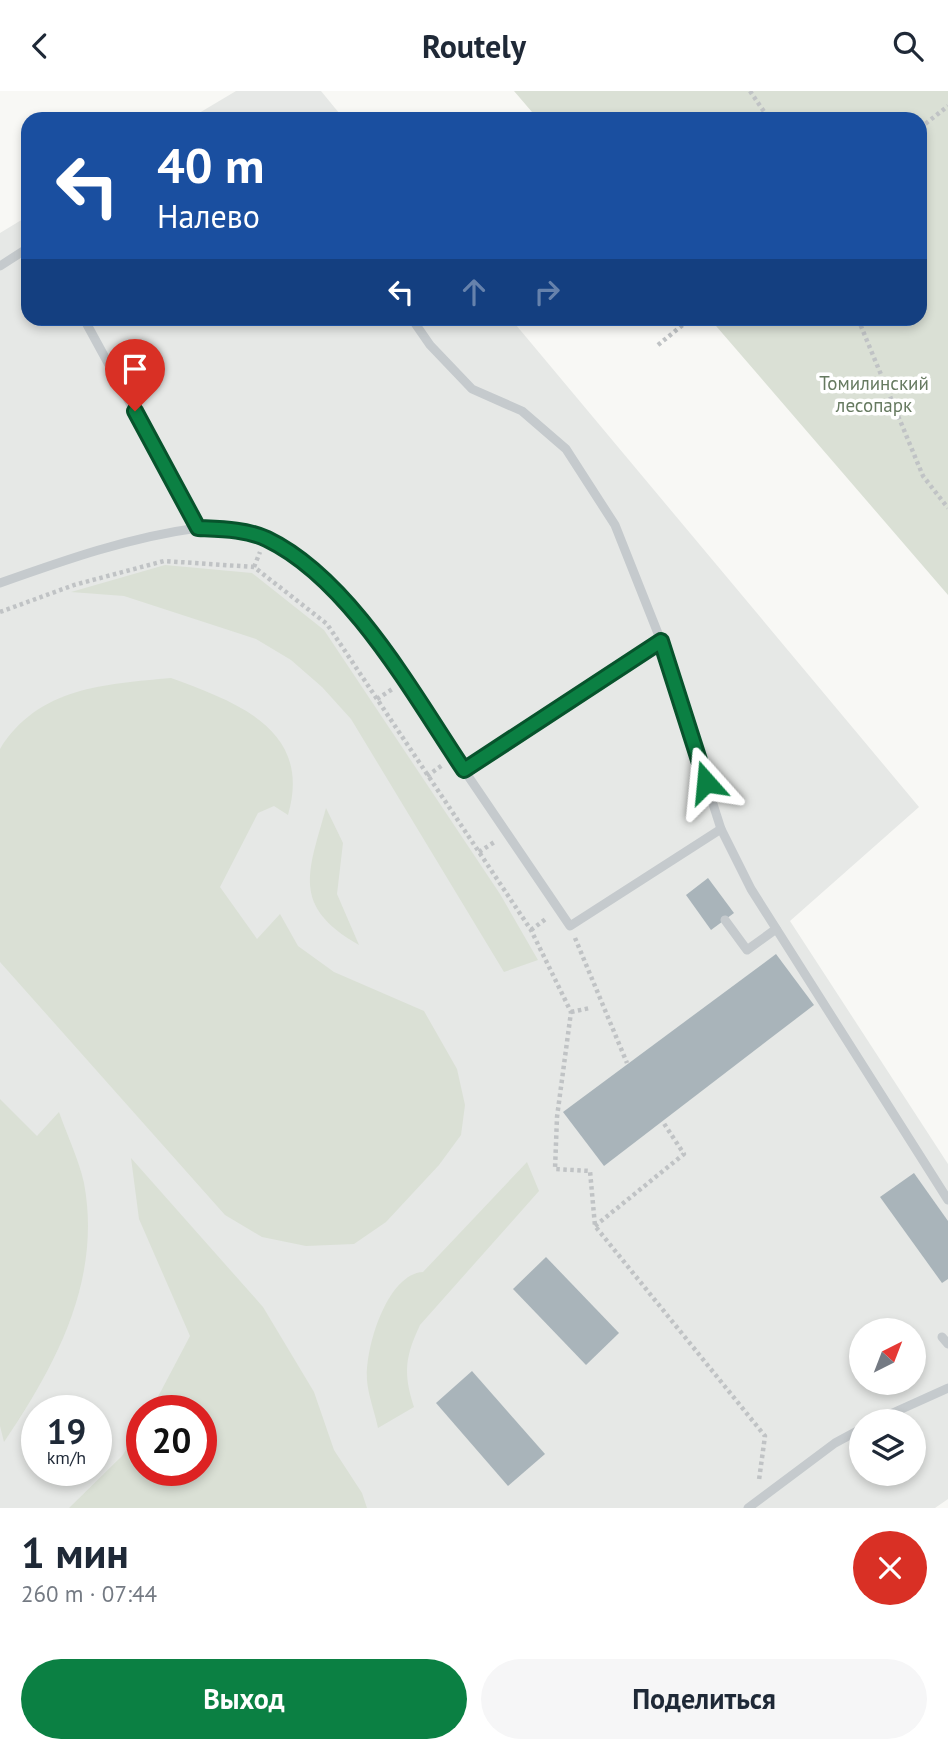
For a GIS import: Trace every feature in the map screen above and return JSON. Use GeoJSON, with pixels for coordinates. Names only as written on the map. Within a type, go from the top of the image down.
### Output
{"type":"FeatureCollection","features":[{"type":"Feature","properties":{"kind":"lane"},"geometry":{"type":"LineString","coordinates":[[0,266],[21,253]]}},
{"type":"Feature","properties":{"kind":"lane"},"geometry":{"type":"LineString","coordinates":[[88,326],[198,528]]}},
{"type":"Feature","properties":{"kind":"lane"},"geometry":{"type":"LineString","coordinates":[[417,326],[430,345],[472,389],[522,411],[566,449],[615,525],[661,641],[721,829],[751,889],[948,1200]]}},
{"type":"Feature","properties":{"kind":"lane"},"geometry":{"type":"LineString","coordinates":[[0,583],[65,560],[159,533],[198,528],[229,529],[264,537],[302,559],[348,601],[570,926],[721,829]]}},
{"type":"Feature","properties":{"kind":"lane"},"geometry":{"type":"LineString","coordinates":[[464,770],[661,641]]}},
{"type":"Feature","properties":{"kind":"lane"},"geometry":{"type":"LineString","coordinates":[[725,920],[747,950],[776,929]]}},
{"type":"Feature","properties":{"kind":"lane"},"geometry":{"type":"LineString","coordinates":[[902,1409],[948,1388]]}},
{"type":"Feature","properties":{"kind":"lane"},"geometry":{"type":"LineString","coordinates":[[748,1508],[849,1435]]}},
{"type":"Feature","properties":{"kind":"path"},"geometry":{"type":"LineString","coordinates":[[750,91],[764,112]]}},
{"type":"Feature","properties":{"kind":"path"},"geometry":{"type":"LineString","coordinates":[[927,122],[948,106]]}},
{"type":"Feature","properties":{"kind":"path"},"geometry":{"type":"LineString","coordinates":[[657,345],[681,326]]}},
{"type":"Feature","properties":{"kind":"path"},"geometry":{"type":"LineString","coordinates":[[861,326],[923,476],[948,508]]}},
{"type":"Feature","properties":{"kind":"path"},"geometry":{"type":"LineString","coordinates":[[254,567],[262,548]]}},
{"type":"Feature","properties":{"kind":"path"},"geometry":{"type":"LineString","coordinates":[[0,612],[74,585],[164,561],[254,567],[327,624],[531,930],[571,1012],[557,1117],[555,1169],[590,1171],[595,1226],[765,1436],[757,1502]]}},
{"type":"Feature","properties":{"kind":"path"},"geometry":{"type":"LineString","coordinates":[[377,699],[395,687]]}},
{"type":"Feature","properties":{"kind":"path"},"geometry":{"type":"LineString","coordinates":[[427,776],[443,765]]}},
{"type":"Feature","properties":{"kind":"path"},"geometry":{"type":"LineString","coordinates":[[479,852],[494,842]]}},
{"type":"Feature","properties":{"kind":"path"},"geometry":{"type":"LineString","coordinates":[[531,930],[548,918]]}},
{"type":"Feature","properties":{"kind":"path"},"geometry":{"type":"LineString","coordinates":[[570,926],[627,1063]]}},
{"type":"Feature","properties":{"kind":"path"},"geometry":{"type":"LineString","coordinates":[[571,1012],[590,1008]]}},
{"type":"Feature","properties":{"kind":"path"},"geometry":{"type":"LineString","coordinates":[[595,1226],[684,1154],[663,1122]]}},
{"type":"Feature","properties":{"kind":"shaded area"},"geometry":{"type":"Polygon","coordinates":[[[236,91],[321,91],[338,112],[201,112],[236,91]]]}},
{"type":"Feature","properties":{"kind":"shaded area"},"geometry":{"type":"Polygon","coordinates":[[[21,220],[21,326],[517,326],[919,807],[790,921],[948,1164],[948,1499],[935,1508],[0,1508],[0,233],[21,220]]]}},
{"type":"Feature","properties":{"kind":"green space","name":"Томилинский лесопарк"},"geometry":{"type":"Polygon","coordinates":[[[514,91],[948,91],[948,595],[716,326],[927,326],[927,112],[532,112],[514,91]]]}},
{"type":"Feature","properties":{"kind":"green space"},"geometry":{"type":"Polygon","coordinates":[[[165,565],[252,573],[324,630],[500,894],[538,960],[504,972],[351,719],[322,687],[291,660],[256,639],[124,596],[71,592],[165,565]]]}},
{"type":"Feature","properties":{"kind":"green space"},"geometry":{"type":"Polygon","coordinates":[[[171,678],[220,697],[263,723],[279,740],[289,761],[293,785],[288,815],[274,806],[258,813],[220,887],[257,939],[280,914],[298,946],[334,972],[424,1011],[457,1069],[465,1105],[461,1135],[439,1165],[386,1222],[354,1244],[306,1246],[262,1237],[225,1215],[0,962],[0,749],[16,728],[54,701],[98,687],[171,678]]]}},
{"type":"Feature","properties":{"kind":"green space"},"geometry":{"type":"Polygon","coordinates":[[[326,808],[343,843],[337,894],[359,945],[337,931],[323,916],[314,902],[310,886],[314,851],[326,808]]]}},
{"type":"Feature","properties":{"kind":"green space"},"geometry":{"type":"Polygon","coordinates":[[[0,1099],[37,1136],[59,1112],[82,1174],[88,1219],[86,1254],[80,1287],[57,1352],[34,1395],[21,1395],[21,1416],[4,1442],[0,1426],[0,1099]]]}},
{"type":"Feature","properties":{"kind":"green space"},"geometry":{"type":"Polygon","coordinates":[[[131,1158],[263,1307],[314,1392],[334,1450],[362,1493],[367,1508],[69,1508],[91,1486],[112,1486],[112,1466],[126,1450],[126,1486],[217,1486],[217,1395],[159,1395],[190,1336],[139,1219],[131,1158]]]}},
{"type":"Feature","properties":{"kind":"green space"},"geometry":{"type":"Polygon","coordinates":[[[527,1162],[539,1191],[420,1325],[407,1365],[408,1384],[414,1407],[378,1428],[368,1386],[367,1366],[374,1332],[389,1299],[410,1276],[423,1272],[527,1162]]]}},
{"type":"Feature","properties":{"kind":"building"},"geometry":{"type":"Polygon","coordinates":[[[708,878],[734,913],[711,930],[686,895],[708,878]]]}},
{"type":"Feature","properties":{"kind":"building"},"geometry":{"type":"Polygon","coordinates":[[[776,954],[814,1005],[604,1166],[563,1112],[776,954]]]}},
{"type":"Feature","properties":{"kind":"building"},"geometry":{"type":"Polygon","coordinates":[[[914,1173],[948,1221],[948,1279],[942,1283],[880,1197],[914,1173]]]}},
{"type":"Feature","properties":{"kind":"building"},"geometry":{"type":"Polygon","coordinates":[[[546,1257],[619,1333],[586,1365],[513,1289],[546,1257]]]}},
{"type":"Feature","properties":{"kind":"building"},"geometry":{"type":"Polygon","coordinates":[[[472,1371],[545,1454],[508,1486],[436,1403],[472,1371]]]}},
{"type":"Feature","properties":{"kind":"route"},"geometry":{"type":"LineString","coordinates":[[135,411],[198,528],[229,529],[264,537],[302,559],[348,601],[464,770],[661,641],[706,782]]}}]}
